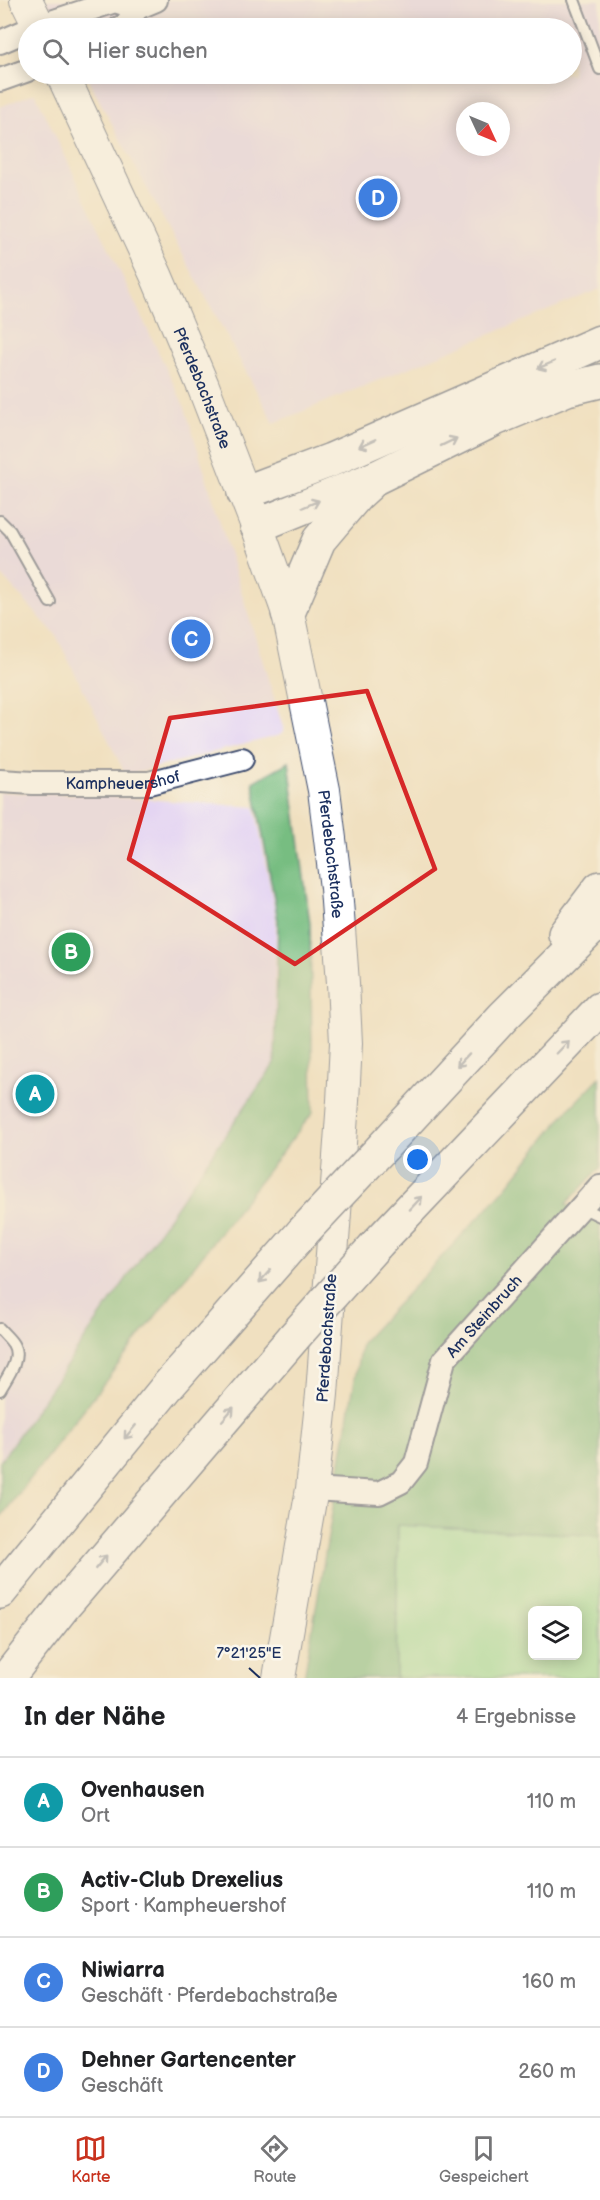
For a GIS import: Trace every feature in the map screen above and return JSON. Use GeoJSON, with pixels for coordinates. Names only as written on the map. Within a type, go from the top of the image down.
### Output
{"type":"FeatureCollection","features":[{"type":"Feature","properties":{"kind":"highway"},"geometry":{"type":"LineString","coordinates":[[244,493],[331,460],[600,342]]}},
{"type":"Feature","properties":{"kind":"highway"},"geometry":{"type":"LineString","coordinates":[[257,526],[377,477],[495,419],[567,389],[600,381]]}},
{"type":"Feature","properties":{"kind":"highway"},"geometry":{"type":"LineString","coordinates":[[288,613],[319,540],[357,495],[377,477]]}},
{"type":"Feature","properties":{"kind":"highway"},"geometry":{"type":"LineString","coordinates":[[503,1017],[600,888]]}},
{"type":"Feature","properties":{"kind":"highway"},"geometry":{"type":"LineString","coordinates":[[0,1592],[167,1387],[303,1232],[503,1017],[600,920]]}},
{"type":"Feature","properties":{"kind":"highway"},"geometry":{"type":"LineString","coordinates":[[7,1678],[63,1606],[294,1337],[376,1245],[600,1009]]}},
{"type":"Feature","properties":{"kind":"highway"},"geometry":{"type":"LineString","coordinates":[[23,1678],[63,1606]]}},
{"type":"Feature","properties":{"kind":"main road","name":"Pferdebachstraße"},"geometry":{"type":"LineString","coordinates":[[67,84],[156,275],[203,386],[257,526],[288,613],[324,790],[336,888],[346,1043],[322,1394],[312,1489],[279,1678]]}},
{"type":"Feature","properties":{"kind":"street"},"geometry":{"type":"LineString","coordinates":[[51,18],[115,0],[148,3]]}},
{"type":"Feature","properties":{"kind":"street"},"geometry":{"type":"LineString","coordinates":[[133,18],[148,3]]}},
{"type":"Feature","properties":{"kind":"street"},"geometry":{"type":"LineString","coordinates":[[0,42],[18,32]]}},
{"type":"Feature","properties":{"kind":"street"},"geometry":{"type":"LineString","coordinates":[[0,80],[18,74]]}},
{"type":"Feature","properties":{"kind":"street","name":"Kampheuershof"},"geometry":{"type":"LineString","coordinates":[[0,781],[148,783],[242,759]]}},
{"type":"Feature","properties":{"kind":"street","name":"Am Steinbruch"},"geometry":{"type":"LineString","coordinates":[[312,1489],[379,1493],[401,1482],[416,1463],[444,1360],[590,1211],[600,1186]]}},
{"type":"Feature","properties":{"kind":"lane"},"geometry":{"type":"LineString","coordinates":[[574,0],[581,18]]}},
{"type":"Feature","properties":{"kind":"lane"},"geometry":{"type":"LineString","coordinates":[[582,21],[600,69]]}},
{"type":"Feature","properties":{"kind":"lane"},"geometry":{"type":"LineString","coordinates":[[0,521],[10,531],[50,602]]}},
{"type":"Feature","properties":{"kind":"lane"},"geometry":{"type":"LineString","coordinates":[[0,1329],[14,1344],[16,1353],[15,1363],[0,1390]]}},
{"type":"Feature","properties":{"kind":"highlighted area"},"geometry":{"type":"Polygon","coordinates":[[[367,691],[435,869],[295,964],[129,859],[170,718],[367,691]]]}},
{"type":"Feature","properties":{"kind":"shaded area"},"geometry":{"type":"Polygon","coordinates":[[[46,0],[600,0],[600,289],[274,423],[90,84],[582,84],[582,18],[56,18],[46,0]]]}},
{"type":"Feature","properties":{"kind":"shaded area"},"geometry":{"type":"Polygon","coordinates":[[[35,93],[185,408],[284,731],[280,735],[126,775],[56,635],[0,574],[0,107],[35,93]]]}},
{"type":"Feature","properties":{"kind":"shaded area"},"geometry":{"type":"Polygon","coordinates":[[[0,792],[88,795],[255,807],[276,918],[274,1063],[0,1461],[0,792]]]}},
{"type":"Feature","properties":{"kind":"green space"},"geometry":{"type":"Polygon","coordinates":[[[289,762],[310,924],[313,1112],[0,1518],[0,1462],[275,1063],[278,920],[253,782],[289,762]]]}},
{"type":"Feature","properties":{"kind":"green space"},"geometry":{"type":"Polygon","coordinates":[[[600,1077],[600,1168],[566,1204],[600,1221],[600,1537],[398,1525],[396,1678],[304,1678],[361,1343],[505,1189],[567,1111],[600,1077]]]}},
{"type":"Feature","properties":{"kind":"green space"},"geometry":{"type":"Polygon","coordinates":[[[398,1525],[600,1537],[600,1678],[396,1678],[398,1525]]]}},
{"type":"Feature","properties":{"kind":"place","name":"Dehner Gartencenter"},"geometry":{"type":"Point","coordinates":[378,198]}},
{"type":"Feature","properties":{"kind":"place","name":"Niwiarra"},"geometry":{"type":"Point","coordinates":[191,639]}},
{"type":"Feature","properties":{"kind":"place","name":"Activ-Club Drexelius"},"geometry":{"type":"Point","coordinates":[71,952]}},
{"type":"Feature","properties":{"kind":"place","name":"Ovenhausen"},"geometry":{"type":"Point","coordinates":[35,1094]}}]}
